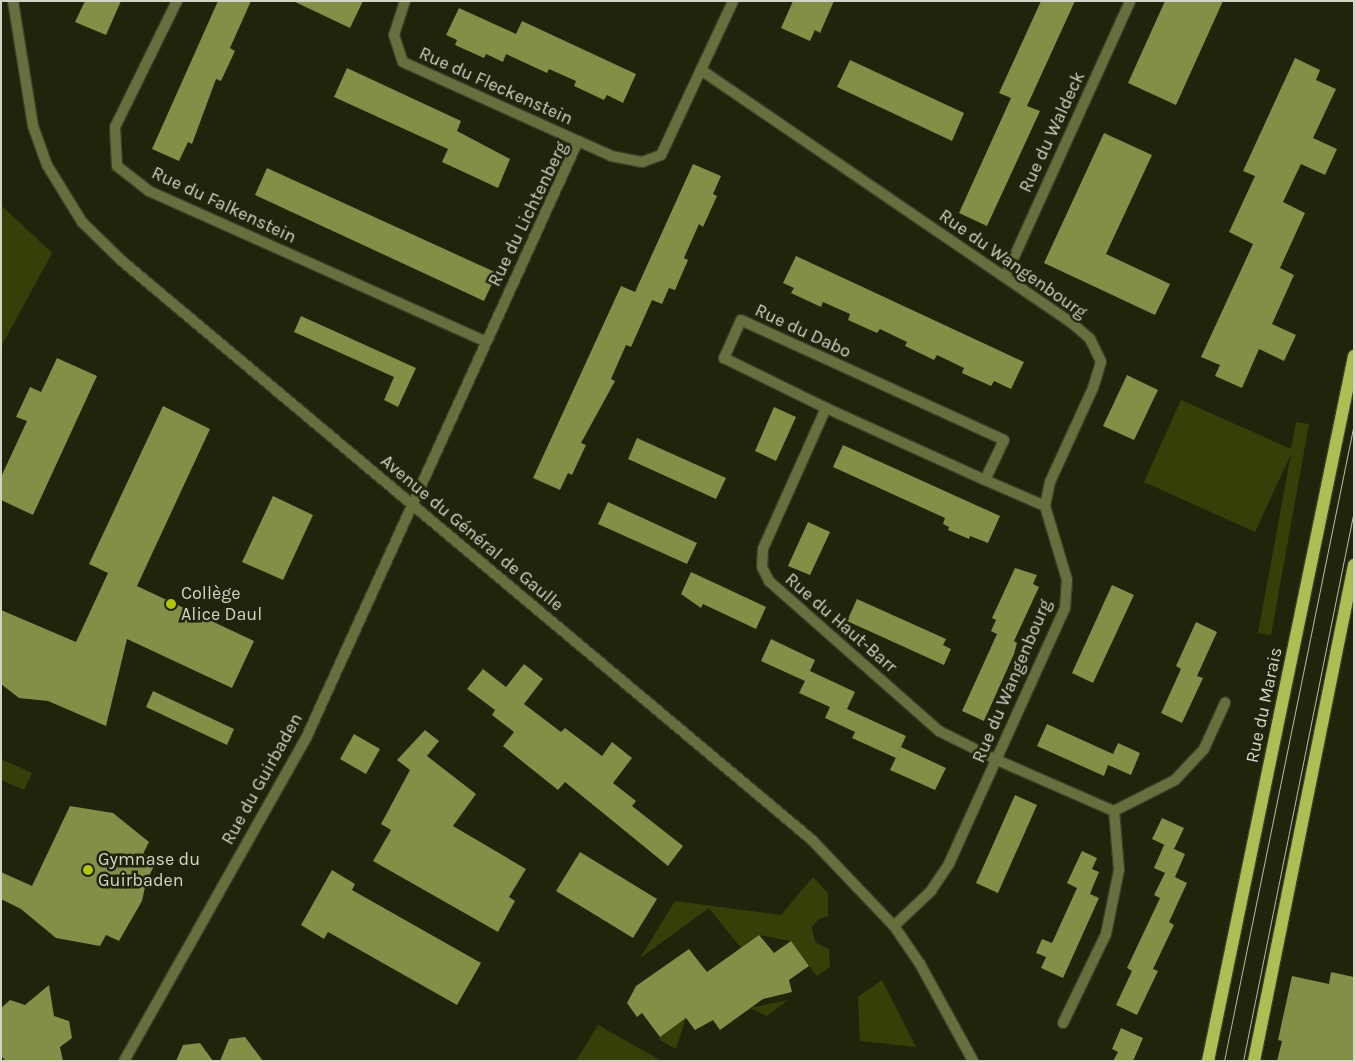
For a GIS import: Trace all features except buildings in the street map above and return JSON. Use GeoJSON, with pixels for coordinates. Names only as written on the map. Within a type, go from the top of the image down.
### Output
{"type":"FeatureCollection","features":[{"type":"Feature","properties":{"kind":"main road","name":"Rue du Marais"},"geometry":{"type":"LineString","coordinates":[[1208,1061],[1354,356]]}},
{"type":"Feature","properties":{"kind":"main road"},"geometry":{"type":"LineString","coordinates":[[1254,1061],[1354,565]]}},
{"type":"Feature","properties":{"kind":"street","name":"Avenue du Général de Gaulle"},"geometry":{"type":"LineString","coordinates":[[13,1],[33,126],[47,165],[82,222],[122,261],[812,840],[894,926],[920,964],[973,1061]]}},
{"type":"Feature","properties":{"kind":"street","name":"Rue du Falkenstein"},"geometry":{"type":"LineString","coordinates":[[177,1],[115,127],[117,166],[148,192],[485,340]]}},
{"type":"Feature","properties":{"kind":"street","name":"Rue du Fleckenstein"},"geometry":{"type":"LineString","coordinates":[[405,1],[394,35],[403,62],[578,141]]}},
{"type":"Feature","properties":{"kind":"street","name":"Rue du Lichtenberg"},"geometry":{"type":"LineString","coordinates":[[415,505],[485,340],[578,141],[611,156],[642,162],[662,154],[733,1]]}},
{"type":"Feature","properties":{"kind":"street","name":"Rue du Waldeck"},"geometry":{"type":"LineString","coordinates":[[1005,277],[1130,1]]}},
{"type":"Feature","properties":{"kind":"street","name":"Rue du Wangenbourg"},"geometry":{"type":"LineString","coordinates":[[701,70],[1073,324],[1090,339],[1101,362],[1094,388],[1050,482],[1045,506],[1066,580],[1065,608],[949,864],[931,891],[894,926]]}},
{"type":"Feature","properties":{"kind":"street","name":"Rue du Dabo"},"geometry":{"type":"LineString","coordinates":[[985,480],[1004,440],[741,320],[724,358],[826,408],[985,480],[1045,506]]}},
{"type":"Feature","properties":{"kind":"street","name":"Rue du Haut-Barr"},"geometry":{"type":"LineString","coordinates":[[826,408],[763,548],[762,568],[769,581],[939,730],[997,760],[1114,811]]}},
{"type":"Feature","properties":{"kind":"street","name":"Rue du Guirbaden"},"geometry":{"type":"LineString","coordinates":[[124,1061],[307,736],[415,505]]}},
{"type":"Feature","properties":{"kind":"street"},"geometry":{"type":"LineString","coordinates":[[1063,1023],[1106,934],[1119,870],[1114,811],[1175,780],[1204,749],[1224,703]]}},
{"type":"Feature","properties":{"kind":"green space"},"geometry":{"type":"Polygon","coordinates":[[[1,205],[52,253],[1,347],[1,205]]]}},
{"type":"Feature","properties":{"kind":"green space"},"geometry":{"type":"Polygon","coordinates":[[[1181,400],[1291,449],[1296,422],[1309,424],[1271,635],[1258,633],[1291,454],[1255,532],[1144,482],[1181,400]]]}},
{"type":"Feature","properties":{"kind":"green space"},"geometry":{"type":"Polygon","coordinates":[[[1,759],[32,773],[24,790],[1,780],[1,759]]]}},
{"type":"Feature","properties":{"kind":"green space"},"geometry":{"type":"Polygon","coordinates":[[[813,877],[828,893],[828,916],[819,919],[812,927],[815,942],[829,949],[830,967],[817,976],[790,941],[759,935],[741,948],[709,908],[640,958],[675,901],[781,915],[813,877]]]}},
{"type":"Feature","properties":{"kind":"green space"},"geometry":{"type":"Polygon","coordinates":[[[882,980],[916,1047],[860,1041],[858,997],[882,980]]]}},
{"type":"Feature","properties":{"kind":"green space"},"geometry":{"type":"Polygon","coordinates":[[[788,1000],[767,1016],[750,1008],[788,1000]]]}},
{"type":"Feature","properties":{"kind":"green space"},"geometry":{"type":"Polygon","coordinates":[[[686,1018],[676,1049],[658,1039],[660,1037],[686,1018]]]}},
{"type":"Feature","properties":{"kind":"green space"},"geometry":{"type":"Polygon","coordinates":[[[598,1025],[662,1061],[576,1061],[598,1025]]]}},
{"type":"Feature","properties":{"kind":"tram line"},"geometry":{"type":"LineString","coordinates":[[1224,1061],[1354,423]]}},
{"type":"Feature","properties":{"kind":"tram line"},"geometry":{"type":"LineString","coordinates":[[1243,1061],[1354,510]]}},
{"type":"Feature","properties":{"kind":"place","name":"Collège Alice Daul"},"geometry":{"type":"Point","coordinates":[171,604]}},
{"type":"Feature","properties":{"kind":"place","name":"Gymnase du Guirbaden"},"geometry":{"type":"Point","coordinates":[88,870]}}]}
